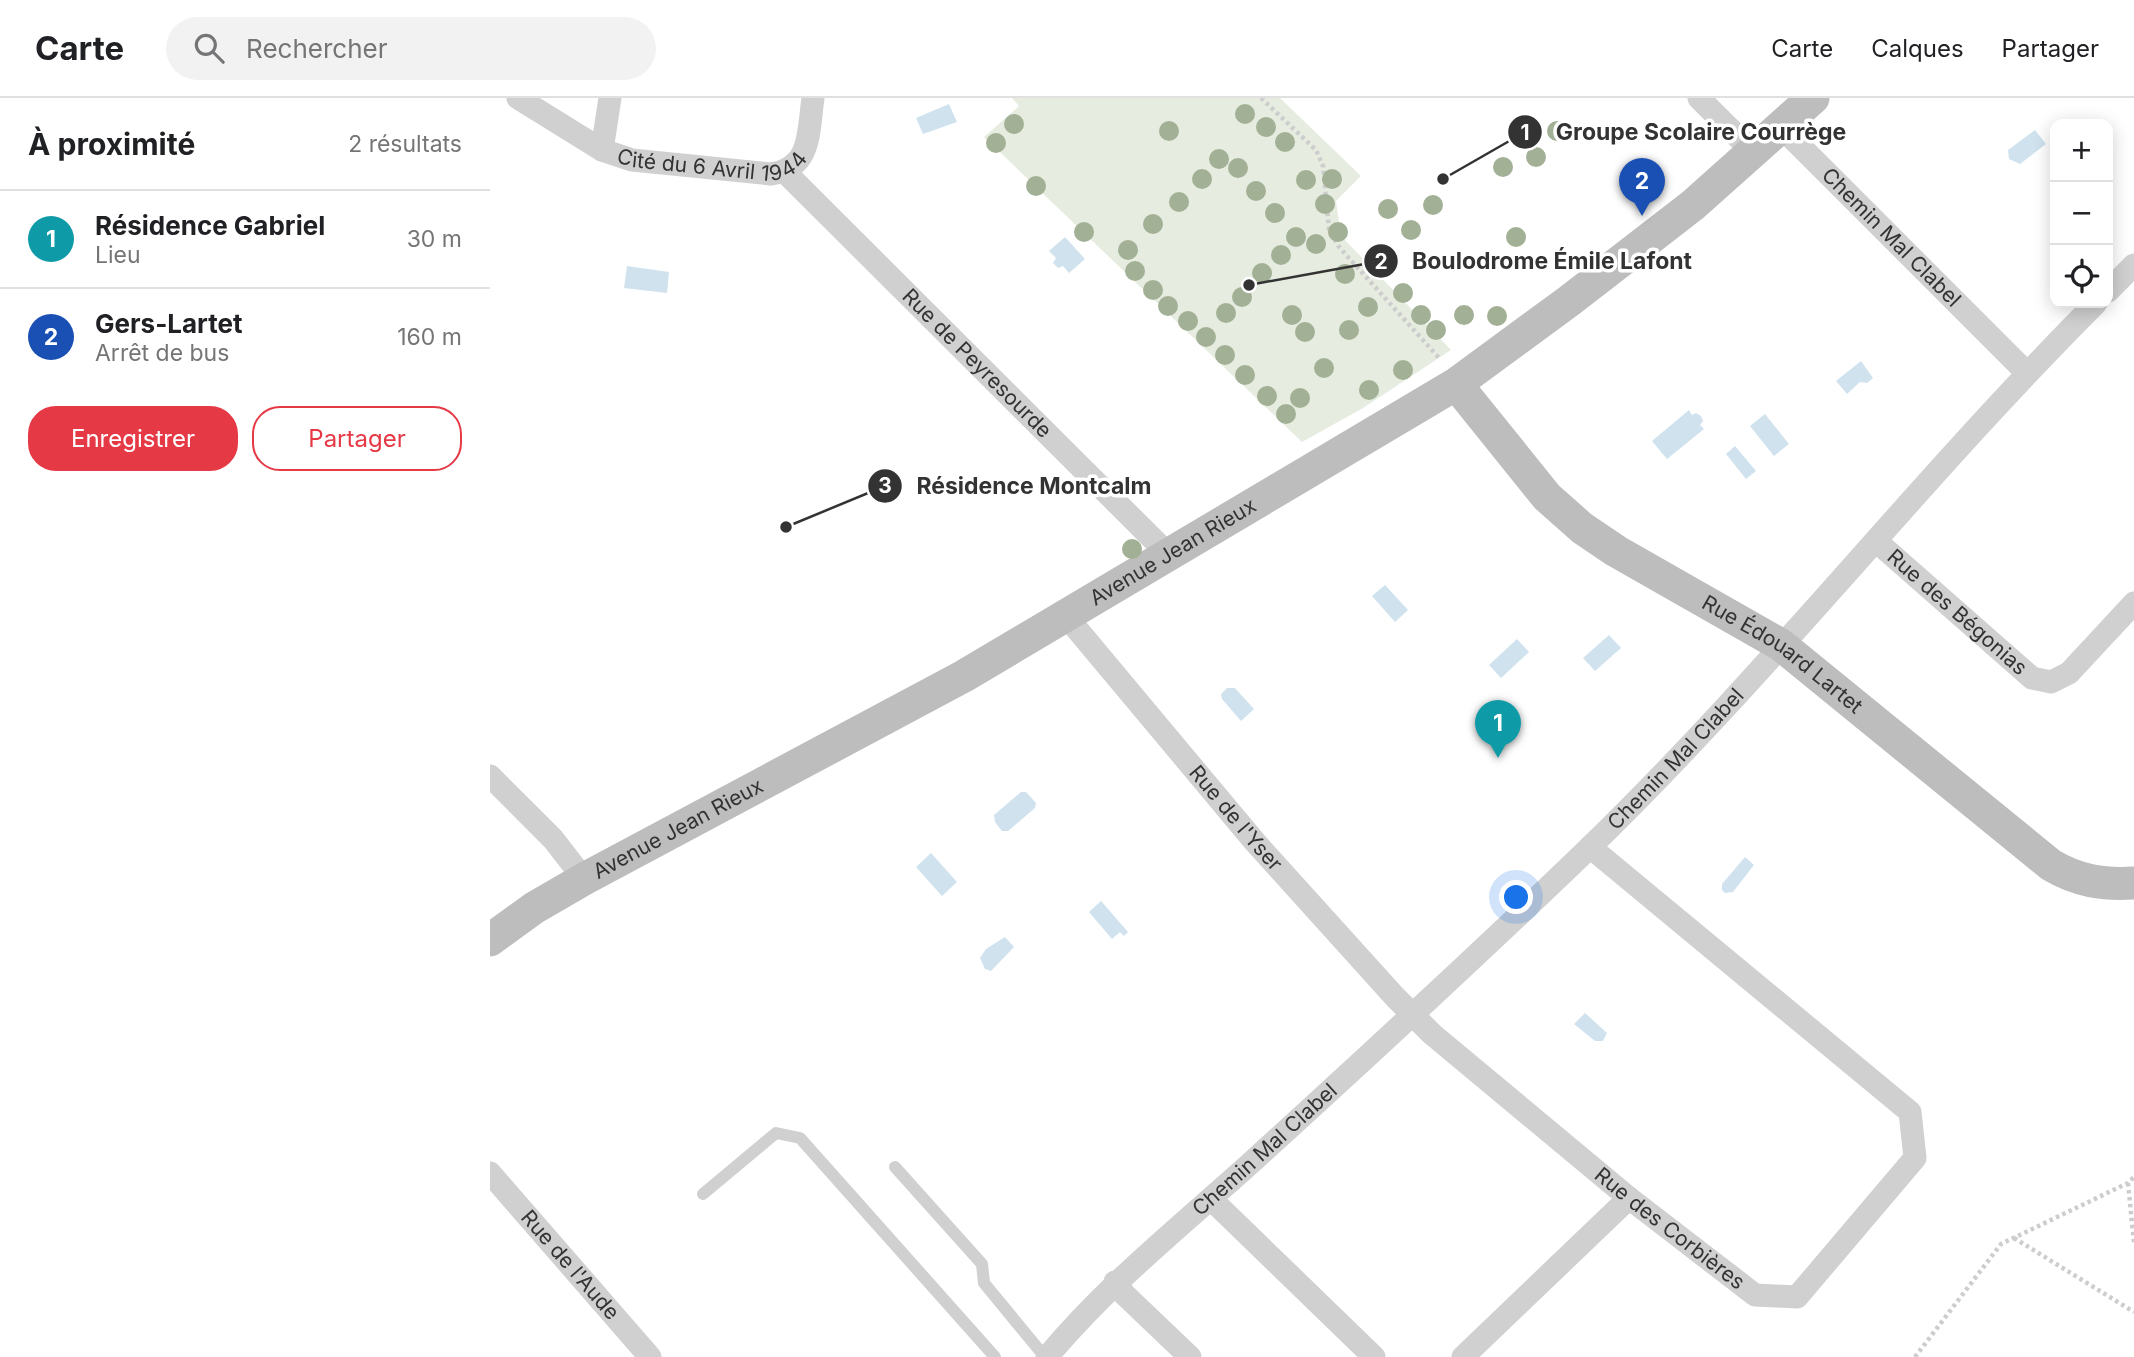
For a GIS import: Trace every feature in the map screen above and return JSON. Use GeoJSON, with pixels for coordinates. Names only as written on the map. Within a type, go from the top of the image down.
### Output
{"type":"FeatureCollection","features":[{"type":"Feature","properties":{"kind":"main road","name":"Avenue Jean Rieux"},"geometry":{"type":"LineString","coordinates":[[490,940],[534,908],[584,879],[964,676],[1455,384],[1693,205],[1813,98]]}},
{"type":"Feature","properties":{"kind":"main road","name":"Rue Édouard Lartet"},"geometry":{"type":"LineString","coordinates":[[1455,384],[1548,497],[1582,528],[1616,551],[1781,645],[2051,865],[2068,875],[2092,883],[2134,883]]}},
{"type":"Feature","properties":{"kind":"street","name":"Cité du 6 Avril 1944"},"geometry":{"type":"LineString","coordinates":[[518,98],[602,150],[632,160],[771,174],[785,172],[800,161],[807,145],[813,98]]}},
{"type":"Feature","properties":{"kind":"street","name":"Cité du 6 Avril 1944"},"geometry":{"type":"LineString","coordinates":[[602,150],[610,98]]}},
{"type":"Feature","properties":{"kind":"street"},"geometry":{"type":"LineString","coordinates":[[1699,98],[1753,152]]}},
{"type":"Feature","properties":{"kind":"street","name":"Chemin Mal Clabel"},"geometry":{"type":"LineString","coordinates":[[1046,1357],[1115,1282],[1414,1016],[1697,740],[2027,373],[1781,127]]}},
{"type":"Feature","properties":{"kind":"street","name":"Rue de Peyresourde"},"geometry":{"type":"LineString","coordinates":[[785,172],[1169,555]]}},
{"type":"Feature","properties":{"kind":"street"},"geometry":{"type":"LineString","coordinates":[[2113,286],[2134,265]]}},
{"type":"Feature","properties":{"kind":"street"},"geometry":{"type":"LineString","coordinates":[[2027,373],[2091,308]]}},
{"type":"Feature","properties":{"kind":"street","name":"Rue des Bégonias"},"geometry":{"type":"LineString","coordinates":[[1876,541],[2032,678],[2051,682],[2069,673],[2134,603]]}},
{"type":"Feature","properties":{"kind":"street","name":"Rue de l'Yser"},"geometry":{"type":"LineString","coordinates":[[1066,616],[1255,842],[1414,1016]]}},
{"type":"Feature","properties":{"kind":"street"},"geometry":{"type":"LineString","coordinates":[[490,776],[553,839],[584,879]]}},
{"type":"Feature","properties":{"kind":"street","name":"Rue des Corbières"},"geometry":{"type":"LineString","coordinates":[[1414,1016],[1432,1034],[1629,1198],[1755,1295],[1797,1297],[1915,1158],[1910,1112],[1590,847]]}},
{"type":"Feature","properties":{"kind":"street","name":"Rue de l'Aude"},"geometry":{"type":"LineString","coordinates":[[490,1172],[650,1357]]}},
{"type":"Feature","properties":{"kind":"street"},"geometry":{"type":"LineString","coordinates":[[1463,1357],[1629,1198]]}},
{"type":"Feature","properties":{"kind":"street"},"geometry":{"type":"LineString","coordinates":[[1211,1199],[1374,1357]]}},
{"type":"Feature","properties":{"kind":"street"},"geometry":{"type":"LineString","coordinates":[[1115,1282],[1124,1294],[1190,1357]]}},
{"type":"Feature","properties":{"kind":"lane"},"geometry":{"type":"LineString","coordinates":[[703,1194],[776,1133],[800,1138],[995,1357]]}},
{"type":"Feature","properties":{"kind":"lane"},"geometry":{"type":"LineString","coordinates":[[895,1167],[982,1264],[984,1283],[1046,1357]]}},
{"type":"Feature","properties":{"kind":"path"},"geometry":{"type":"LineString","coordinates":[[1261,98],[1316,150],[1323,166],[1329,229],[1339,247],[1437,355],[1455,384]]}},
{"type":"Feature","properties":{"kind":"path"},"geometry":{"type":"LineString","coordinates":[[1915,1357],[2001,1244],[2127,1183],[2134,1177]]}},
{"type":"Feature","properties":{"kind":"path"},"geometry":{"type":"LineString","coordinates":[[2127,1183],[2134,1242]]}},
{"type":"Feature","properties":{"kind":"path"},"geometry":{"type":"LineString","coordinates":[[2013,1238],[2134,1312]]}},
{"type":"Feature","properties":{"kind":"shaded area"},"geometry":{"type":"Polygon","coordinates":[[[1012,98],[1280,98],[1361,176],[1336,201],[1341,236],[1451,350],[1363,408],[1302,442],[984,137],[1019,106],[1012,98]]]}},
{"type":"Feature","properties":{"kind":"water"},"geometry":{"type":"Polygon","coordinates":[[[949,104],[957,122],[923,134],[916,118],[949,104]]]}},
{"type":"Feature","properties":{"kind":"water"},"geometry":{"type":"Polygon","coordinates":[[[2035,130],[2046,144],[2020,164],[2009,159],[2008,150],[2035,130]]]}},
{"type":"Feature","properties":{"kind":"water"},"geometry":{"type":"Polygon","coordinates":[[[1065,237],[1085,259],[1069,273],[1063,266],[1058,268],[1053,263],[1056,258],[1049,251],[1065,237]]]}},
{"type":"Feature","properties":{"kind":"water"},"geometry":{"type":"Polygon","coordinates":[[[627,266],[669,272],[667,293],[624,288],[627,266]]]}},
{"type":"Feature","properties":{"kind":"water"},"geometry":{"type":"Polygon","coordinates":[[[1861,361],[1873,378],[1867,383],[1860,382],[1847,394],[1836,381],[1861,361]]]}},
{"type":"Feature","properties":{"kind":"water"},"geometry":{"type":"Polygon","coordinates":[[[1689,410],[1692,415],[1696,413],[1701,416],[1703,421],[1700,425],[1704,429],[1667,459],[1652,441],[1689,410]]]}},
{"type":"Feature","properties":{"kind":"water"},"geometry":{"type":"Polygon","coordinates":[[[1765,414],[1789,444],[1774,456],[1750,426],[1765,414]]]}},
{"type":"Feature","properties":{"kind":"water"},"geometry":{"type":"Polygon","coordinates":[[[1735,446],[1756,471],[1746,479],[1726,454],[1735,446]]]}},
{"type":"Feature","properties":{"kind":"water"},"geometry":{"type":"Polygon","coordinates":[[[1385,585],[1408,610],[1395,622],[1372,596],[1385,585]]]}},
{"type":"Feature","properties":{"kind":"water"},"geometry":{"type":"Polygon","coordinates":[[[1609,635],[1621,648],[1595,671],[1583,658],[1609,635]]]}},
{"type":"Feature","properties":{"kind":"water"},"geometry":{"type":"Polygon","coordinates":[[[1517,639],[1529,652],[1501,678],[1489,665],[1517,639]]]}},
{"type":"Feature","properties":{"kind":"water"},"geometry":{"type":"Polygon","coordinates":[[[1227,688],[1235,688],[1254,709],[1241,721],[1222,699],[1221,694],[1227,688]]]}},
{"type":"Feature","properties":{"kind":"water"},"geometry":{"type":"Polygon","coordinates":[[[1021,792],[1026,792],[1036,803],[1035,808],[1008,831],[1002,831],[995,822],[994,815],[1021,792]]]}},
{"type":"Feature","properties":{"kind":"water"},"geometry":{"type":"Polygon","coordinates":[[[931,853],[957,882],[942,896],[916,867],[931,853]]]}},
{"type":"Feature","properties":{"kind":"water"},"geometry":{"type":"Polygon","coordinates":[[[1745,857],[1754,865],[1733,892],[1725,893],[1722,884],[1745,857]]]}},
{"type":"Feature","properties":{"kind":"water"},"geometry":{"type":"Polygon","coordinates":[[[1101,901],[1128,932],[1124,936],[1120,932],[1112,939],[1089,912],[1101,901]]]}},
{"type":"Feature","properties":{"kind":"water"},"geometry":{"type":"Polygon","coordinates":[[[1005,937],[1014,947],[991,971],[985,969],[980,958],[986,949],[1005,937]]]}},
{"type":"Feature","properties":{"kind":"water"},"geometry":{"type":"Polygon","coordinates":[[[1585,1013],[1607,1033],[1603,1041],[1595,1041],[1574,1024],[1585,1013]]]}},
{"type":"Feature","properties":{"kind":"place","name":"Groupe Scolaire Courrège"},"geometry":{"type":"Point","coordinates":[1443,179]}},
{"type":"Feature","properties":{"kind":"place","name":"Gers-Lartet"},"geometry":{"type":"Point","coordinates":[1642,216]}},
{"type":"Feature","properties":{"kind":"place","name":"Boulodrome Émile Lafont"},"geometry":{"type":"Point","coordinates":[1249,285]}},
{"type":"Feature","properties":{"kind":"place","name":"Résidence Montcalm"},"geometry":{"type":"Point","coordinates":[786,527]}},
{"type":"Feature","properties":{"kind":"place","name":"Résidence Gabriel"},"geometry":{"type":"Point","coordinates":[1498,758]}}]}
